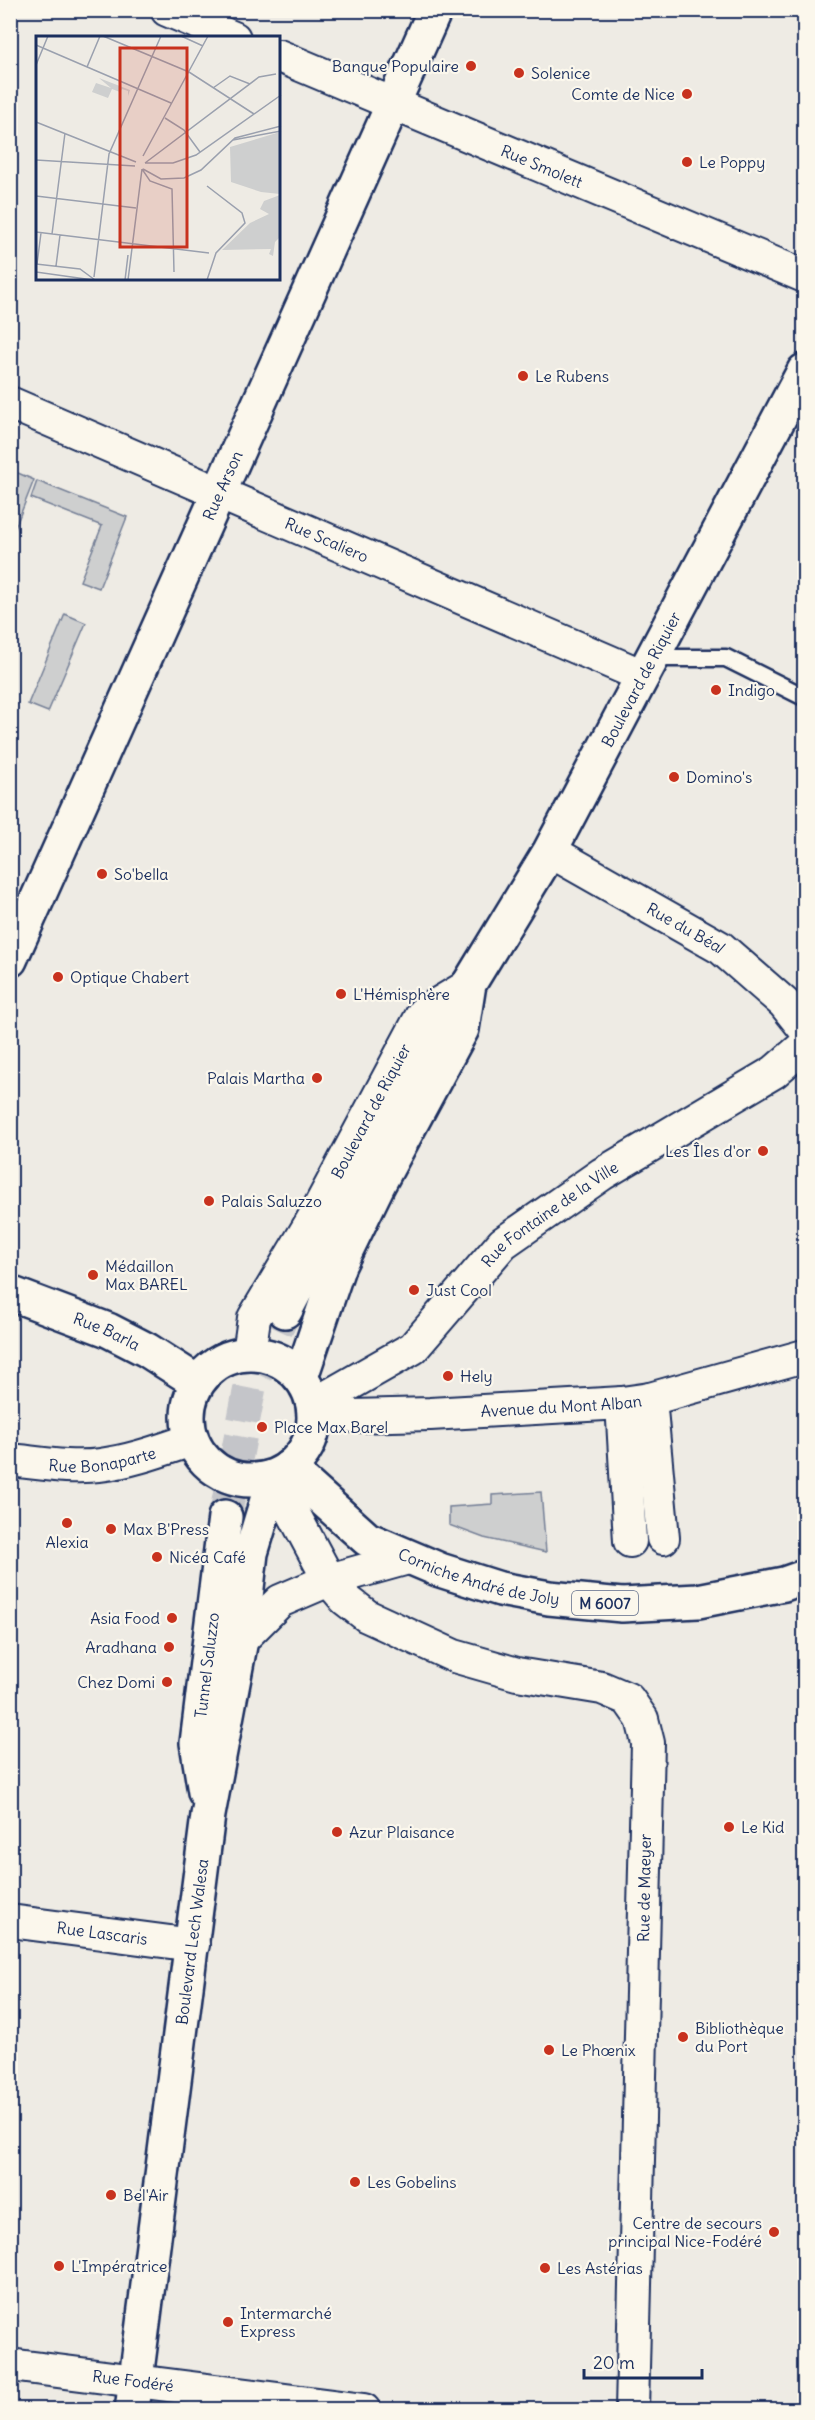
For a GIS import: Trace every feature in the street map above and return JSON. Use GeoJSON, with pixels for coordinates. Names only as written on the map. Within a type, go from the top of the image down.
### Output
{"type":"FeatureCollection","features":[{"type":"Feature","properties":{"kind":"main road","name":"Rue Arson"},"geometry":{"type":"LineString","coordinates":[[10,960],[435,10]]}},
{"type":"Feature","properties":{"kind":"main road","name":"Boulevard de Riquier"},"geometry":{"type":"LineString","coordinates":[[285,1311],[373,1144],[441,1022],[470,984],[549,851],[804,371]]}},
{"type":"Feature","properties":{"kind":"main road","name":"Boulevard de Riquier"},"geometry":{"type":"LineString","coordinates":[[307,1391],[339,1265],[378,1185],[462,1029],[470,984]]}},
{"type":"Feature","properties":{"kind":"main road","name":"Rue Barla"},"geometry":{"type":"LineString","coordinates":[[10,1293],[108,1330],[147,1350],[197,1382]]}},
{"type":"Feature","properties":{"kind":"main road"},"geometry":{"type":"LineString","coordinates":[[249,1354],[269,1356],[287,1365],[307,1391],[313,1432],[305,1451],[281,1472],[251,1480],[229,1477],[206,1462],[191,1440],[187,1420],[189,1401],[197,1382],[211,1368],[228,1358],[249,1354]]}},
{"type":"Feature","properties":{"kind":"main road","name":"Corniche André de Joly"},"geometry":{"type":"LineString","coordinates":[[281,1472],[367,1539],[408,1558],[500,1590],[549,1598],[622,1605],[698,1601],[784,1584],[804,1576]]}},
{"type":"Feature","properties":{"kind":"main road","name":"Boulevard Lech Walesa"},"geometry":{"type":"LineString","coordinates":[[134,2395],[208,1815],[241,1640],[250,1553],[281,1472]]}},
{"type":"Feature","properties":{"kind":"main road","name":"Tunnel Saluzzo"},"geometry":{"type":"LineString","coordinates":[[208,1815],[197,1743],[225,1517]]}},
{"type":"Feature","properties":{"kind":"street"},"geometry":{"type":"LineString","coordinates":[[167,10],[229,36]]}},
{"type":"Feature","properties":{"kind":"street","name":"Rue Smolett"},"geometry":{"type":"LineString","coordinates":[[280,56],[804,276]]}},
{"type":"Feature","properties":{"kind":"street","name":"Rue Scaliero"},"geometry":{"type":"LineString","coordinates":[[10,403],[220,492],[648,667]]}},
{"type":"Feature","properties":{"kind":"street","name":"Rue du Béal"},"geometry":{"type":"LineString","coordinates":[[549,851],[721,948],[784,1003],[804,1028]]}},
{"type":"Feature","properties":{"kind":"street","name":"Boulevard de Riquier"},"geometry":{"type":"LineString","coordinates":[[249,1354],[254,1318],[312,1221],[423,1013],[470,984]]}},
{"type":"Feature","properties":{"kind":"street","name":"Rue Fontaine de la Ville"},"geometry":{"type":"LineString","coordinates":[[307,1391],[413,1348],[502,1243],[612,1168],[774,1072],[804,1046]]}},
{"type":"Feature","properties":{"kind":"street","name":"Avenue du Mont Alban"},"geometry":{"type":"LineString","coordinates":[[307,1391],[353,1416],[430,1414],[636,1401],[804,1356]]}},
{"type":"Feature","properties":{"kind":"street"},"geometry":{"type":"LineString","coordinates":[[636,1401],[663,1538]]}},
{"type":"Feature","properties":{"kind":"street"},"geometry":{"type":"LineString","coordinates":[[630,1541],[636,1401]]}},
{"type":"Feature","properties":{"kind":"street","name":"Rue Bonaparte"},"geometry":{"type":"LineString","coordinates":[[10,1460],[76,1466],[99,1465],[145,1456],[191,1440]]}},
{"type":"Feature","properties":{"kind":"street","name":"Rue de Maeyer"},"geometry":{"type":"LineString","coordinates":[[281,1472],[329,1580],[345,1599],[367,1616],[454,1656],[517,1674],[602,1688],[628,1699],[642,1719],[648,1743],[632,2409]]}},
{"type":"Feature","properties":{"kind":"street"},"geometry":{"type":"LineString","coordinates":[[241,1640],[280,1601],[329,1580],[408,1558]]}},
{"type":"Feature","properties":{"kind":"street","name":"Rue Lascaris"},"geometry":{"type":"LineString","coordinates":[[10,1921],[193,1945]]}},
{"type":"Feature","properties":{"kind":"street","name":"Rue Fodéré"},"geometry":{"type":"LineString","coordinates":[[10,2365],[134,2395],[364,2409]]}},
{"type":"Feature","properties":{"kind":"lane"},"geometry":{"type":"LineString","coordinates":[[648,667],[726,658],[804,697]]}},
{"type":"Feature","properties":{"kind":"shaded area"},"geometry":{"type":"Polygon","coordinates":[[[11,470],[34,480],[11,538],[11,470]]]}},
{"type":"Feature","properties":{"kind":"shaded area"},"geometry":{"type":"Polygon","coordinates":[[[37,481],[127,517],[99,588],[80,581],[102,526],[31,498],[37,481]]]}},
{"type":"Feature","properties":{"kind":"shaded area"},"geometry":{"type":"Polygon","coordinates":[[[65,614],[86,623],[48,712],[28,704],[65,614]]]}},
{"type":"Feature","properties":{"kind":"shaded area"},"geometry":{"type":"Polygon","coordinates":[[[541,1492],[546,1552],[484,1538],[449,1525],[449,1507],[492,1504],[492,1495],[541,1492]]]}},
{"type":"Feature","properties":{"kind":"tunnel"},"geometry":{"type":"LineString","coordinates":[[225,1517],[250,1387],[285,1311]]}},
{"type":"Feature","properties":{"kind":"place","name":"Banque Populaire"},"geometry":{"type":"Point","coordinates":[471,66]}},
{"type":"Feature","properties":{"kind":"place","name":"Solenice"},"geometry":{"type":"Point","coordinates":[519,73]}},
{"type":"Feature","properties":{"kind":"place","name":"Comte de Nice"},"geometry":{"type":"Point","coordinates":[687,94]}},
{"type":"Feature","properties":{"kind":"place","name":"Le Poppy"},"geometry":{"type":"Point","coordinates":[687,162]}},
{"type":"Feature","properties":{"kind":"place","name":"Le Rubens"},"geometry":{"type":"Point","coordinates":[523,376]}},
{"type":"Feature","properties":{"kind":"place","name":"Indigo"},"geometry":{"type":"Point","coordinates":[716,690]}},
{"type":"Feature","properties":{"kind":"place","name":"Domino's"},"geometry":{"type":"Point","coordinates":[674,777]}},
{"type":"Feature","properties":{"kind":"place","name":"So'bella"},"geometry":{"type":"Point","coordinates":[102,874]}},
{"type":"Feature","properties":{"kind":"place","name":"Optique Chabert"},"geometry":{"type":"Point","coordinates":[58,977]}},
{"type":"Feature","properties":{"kind":"place","name":"L'Hémisphère"},"geometry":{"type":"Point","coordinates":[341,994]}},
{"type":"Feature","properties":{"kind":"place","name":"Palais Martha"},"geometry":{"type":"Point","coordinates":[317,1078]}},
{"type":"Feature","properties":{"kind":"place","name":"Les Îles d'or"},"geometry":{"type":"Point","coordinates":[763,1151]}},
{"type":"Feature","properties":{"kind":"place","name":"Palais Saluzzo"},"geometry":{"type":"Point","coordinates":[209,1201]}},
{"type":"Feature","properties":{"kind":"place","name":"Médaillon Max BAREL"},"geometry":{"type":"Point","coordinates":[93,1275]}},
{"type":"Feature","properties":{"kind":"place","name":"Just Cool"},"geometry":{"type":"Point","coordinates":[414,1290]}},
{"type":"Feature","properties":{"kind":"place","name":"Hely"},"geometry":{"type":"Point","coordinates":[448,1376]}},
{"type":"Feature","properties":{"kind":"place","name":"Place Max Barel"},"geometry":{"type":"Point","coordinates":[262,1427]}},
{"type":"Feature","properties":{"kind":"place","name":"Alexia"},"geometry":{"type":"Point","coordinates":[67,1523]}},
{"type":"Feature","properties":{"kind":"place","name":"Max B'Press"},"geometry":{"type":"Point","coordinates":[111,1529]}},
{"type":"Feature","properties":{"kind":"place","name":"Nicéa Café"},"geometry":{"type":"Point","coordinates":[157,1557]}},
{"type":"Feature","properties":{"kind":"place","name":"Asia Food"},"geometry":{"type":"Point","coordinates":[172,1618]}},
{"type":"Feature","properties":{"kind":"place","name":"Aradhana"},"geometry":{"type":"Point","coordinates":[169,1647]}},
{"type":"Feature","properties":{"kind":"place","name":"Chez Domi"},"geometry":{"type":"Point","coordinates":[167,1682]}},
{"type":"Feature","properties":{"kind":"place","name":"Le Kid"},"geometry":{"type":"Point","coordinates":[729,1827]}},
{"type":"Feature","properties":{"kind":"place","name":"Azur Plaisance"},"geometry":{"type":"Point","coordinates":[337,1832]}},
{"type":"Feature","properties":{"kind":"place","name":"Bibliothèque du Port"},"geometry":{"type":"Point","coordinates":[683,2037]}},
{"type":"Feature","properties":{"kind":"place","name":"Le Phœnix"},"geometry":{"type":"Point","coordinates":[549,2050]}},
{"type":"Feature","properties":{"kind":"place","name":"Les Gobelins"},"geometry":{"type":"Point","coordinates":[355,2182]}},
{"type":"Feature","properties":{"kind":"place","name":"Bel'Air"},"geometry":{"type":"Point","coordinates":[111,2195]}},
{"type":"Feature","properties":{"kind":"place","name":"Centre de secours principal Nice-Fodéré"},"geometry":{"type":"Point","coordinates":[774,2232]}},
{"type":"Feature","properties":{"kind":"place","name":"L'Impératrice"},"geometry":{"type":"Point","coordinates":[59,2266]}},
{"type":"Feature","properties":{"kind":"place","name":"Les Astérias"},"geometry":{"type":"Point","coordinates":[545,2268]}},
{"type":"Feature","properties":{"kind":"place","name":"Intermarché Express"},"geometry":{"type":"Point","coordinates":[228,2322]}}]}
